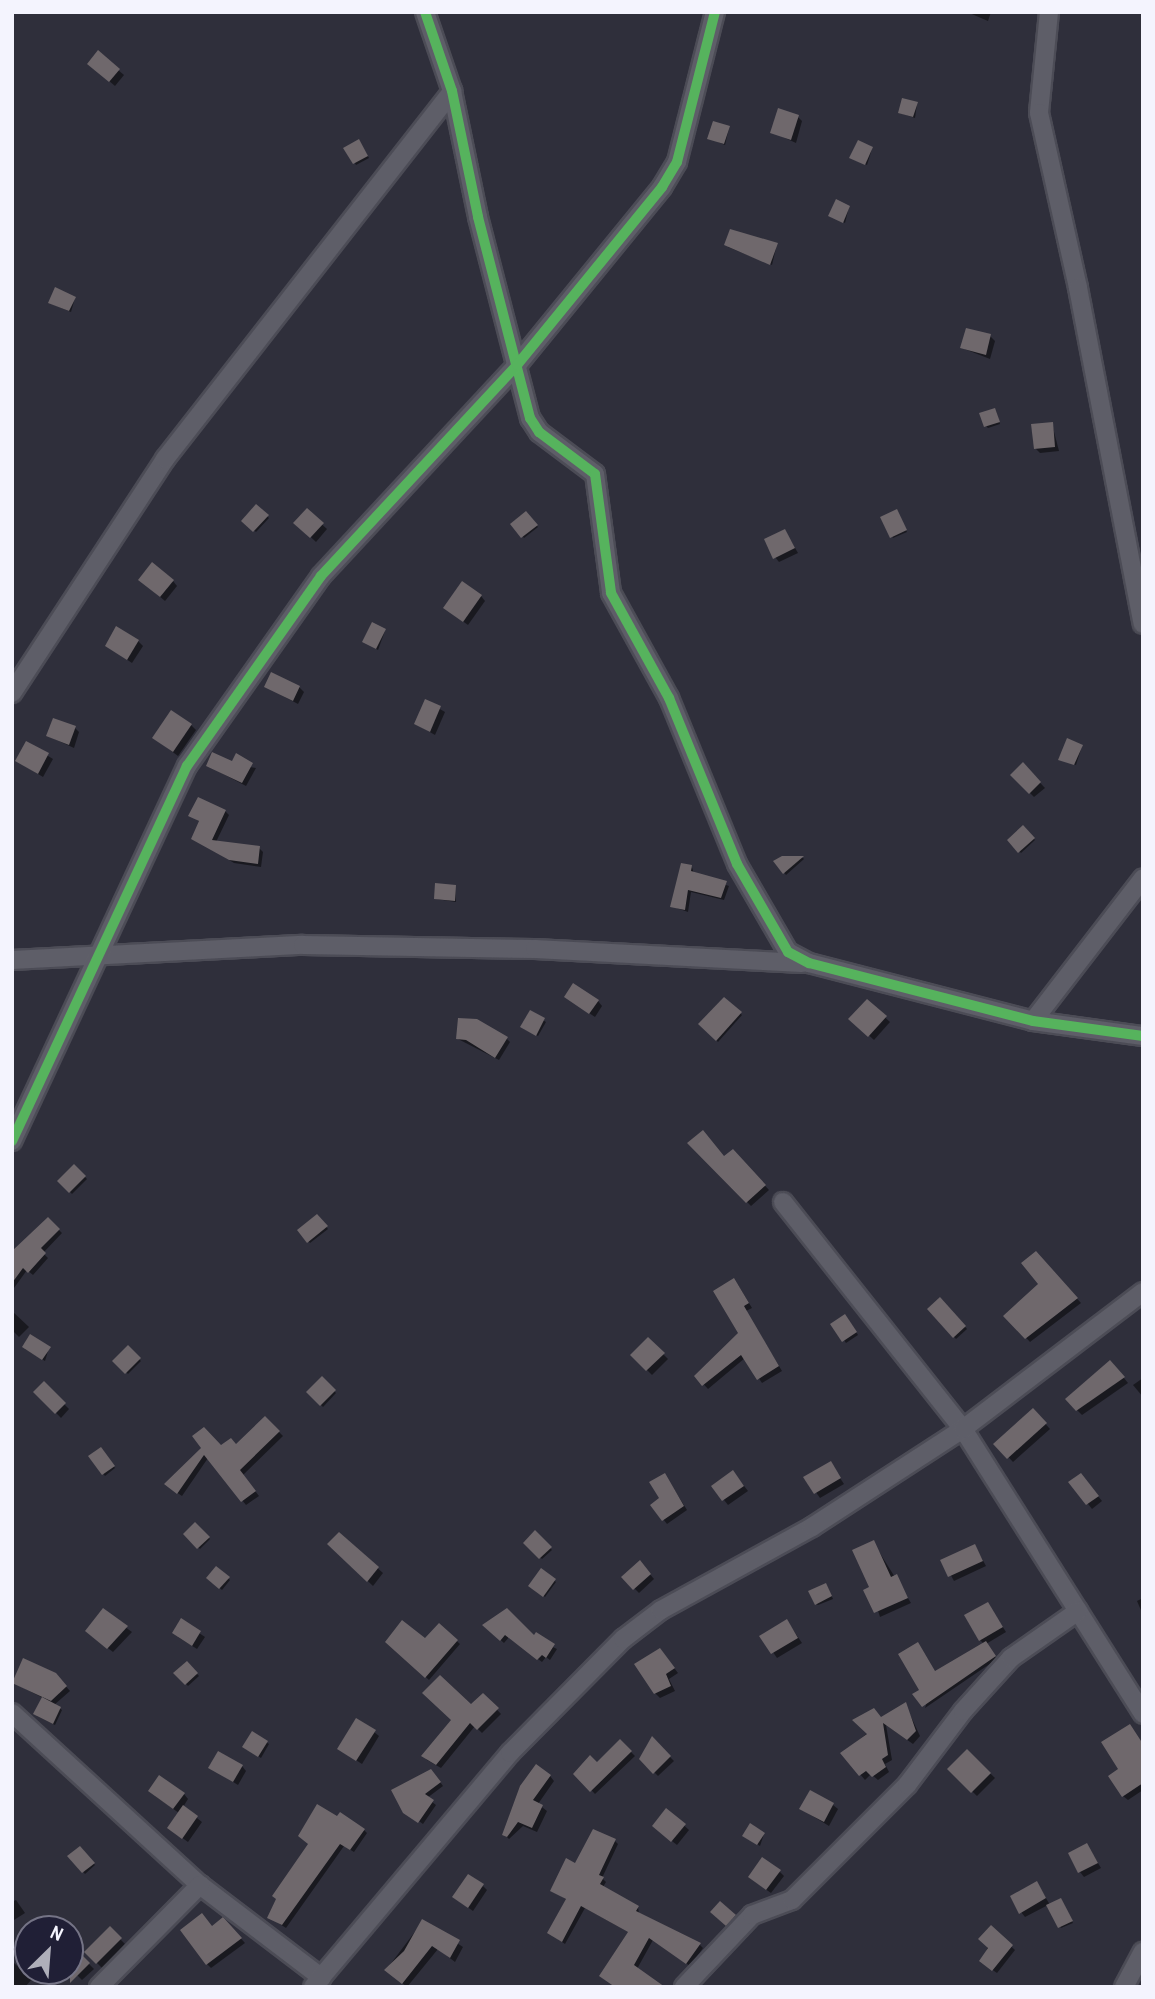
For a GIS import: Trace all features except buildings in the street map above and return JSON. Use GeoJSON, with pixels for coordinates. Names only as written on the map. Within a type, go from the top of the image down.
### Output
{"type":"FeatureCollection","features":[{"type":"Feature","properties":{"kind":"street"},"geometry":{"type":"LineString","coordinates":[[425,12],[452,91],[478,217],[530,418],[539,432],[595,474],[611,593],[669,698],[761,911],[788,952],[809,963]]}},
{"type":"Feature","properties":{"kind":"street"},"geometry":{"type":"LineString","coordinates":[[12,1141],[187,766],[321,576],[517,365],[672,170],[715,12]]}},
{"type":"Feature","properties":{"kind":"street"},"geometry":{"type":"LineString","coordinates":[[1049,12],[1039,113],[1078,288],[1143,624]]}},
{"type":"Feature","properties":{"kind":"street"},"geometry":{"type":"LineString","coordinates":[[12,693],[165,459],[452,91]]}},
{"type":"Feature","properties":{"kind":"street"},"geometry":{"type":"LineString","coordinates":[[1033,1021],[1143,878]]}},
{"type":"Feature","properties":{"kind":"street"},"geometry":{"type":"LineString","coordinates":[[12,960],[100,953],[317,945],[535,949],[809,963],[1033,1021],[1143,1036]]}},
{"type":"Feature","properties":{"kind":"street"},"geometry":{"type":"LineString","coordinates":[[783,1202],[963,1429],[1143,1714]]}},
{"type":"Feature","properties":{"kind":"street"},"geometry":{"type":"LineString","coordinates":[[12,1713],[200,1885],[318,1982],[510,1753],[623,1639],[662,1611],[812,1527],[963,1429],[1143,1292]]}},
{"type":"Feature","properties":{"kind":"street"},"geometry":{"type":"LineString","coordinates":[[684,1987],[752,1915],[792,1900],[907,1785],[1012,1658],[1078,1611]]}},
{"type":"Feature","properties":{"kind":"street"},"geometry":{"type":"LineString","coordinates":[[99,1987],[200,1885]]}},
{"type":"Feature","properties":{"kind":"street"},"geometry":{"type":"LineString","coordinates":[[1128,1984],[1143,1952]]}},
{"type":"Feature","properties":{"kind":"cycle path"},"geometry":{"type":"LineString","coordinates":[[425,12],[452,91],[478,217],[530,418],[539,432],[595,474],[611,593],[669,698],[737,864],[788,952],[809,963],[1033,1021],[1143,1036]]}},
{"type":"Feature","properties":{"kind":"cycle path"},"geometry":{"type":"LineString","coordinates":[[12,1141],[187,766],[321,576],[517,365],[662,187],[677,162],[715,12]]}}]}
